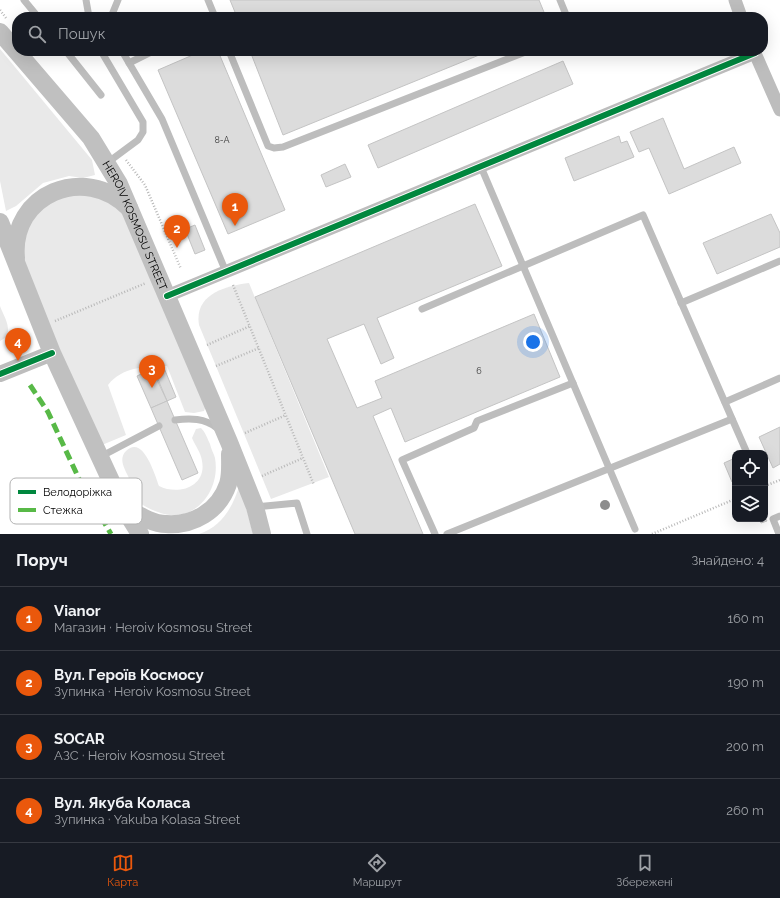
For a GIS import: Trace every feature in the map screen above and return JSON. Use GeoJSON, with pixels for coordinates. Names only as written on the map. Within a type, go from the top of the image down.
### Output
{"type":"FeatureCollection","features":[{"type":"Feature","properties":{"kind":"main road","name":"HEROIV KOSMOSU STREET"},"geometry":{"type":"LineString","coordinates":[[0,32],[12,46]]}},
{"type":"Feature","properties":{"kind":"main road","name":"HEROIV KOSMOSU STREET"},"geometry":{"type":"LineString","coordinates":[[21,56],[91,138],[107,163],[132,212],[167,296],[234,438],[262,534]]}},
{"type":"Feature","properties":{"kind":"main road"},"geometry":{"type":"LineString","coordinates":[[16,263],[15,249],[21,223],[32,207],[48,194],[73,186],[100,189],[112,194],[132,212]]}},
{"type":"Feature","properties":{"kind":"main road"},"geometry":{"type":"LineString","coordinates":[[0,222],[52,353],[109,478]]}},
{"type":"Feature","properties":{"kind":"main road"},"geometry":{"type":"LineString","coordinates":[[142,516],[165,524],[185,523],[206,515],[220,502],[229,484],[234,438]]}},
{"type":"Feature","properties":{"kind":"main road"},"geometry":{"type":"LineString","coordinates":[[134,524],[140,534]]}},
{"type":"Feature","properties":{"kind":"street"},"geometry":{"type":"LineString","coordinates":[[735,0],[739,12]]}},
{"type":"Feature","properties":{"kind":"street"},"geometry":{"type":"LineString","coordinates":[[167,296],[481,167],[745,56]]}},
{"type":"Feature","properties":{"kind":"street"},"geometry":{"type":"LineString","coordinates":[[756,56],[780,110]]}},
{"type":"Feature","properties":{"kind":"street"},"geometry":{"type":"LineString","coordinates":[[0,374],[52,353]]}},
{"type":"Feature","properties":{"kind":"lane"},"geometry":{"type":"LineString","coordinates":[[24,0],[34,12]]}},
{"type":"Feature","properties":{"kind":"lane"},"geometry":{"type":"LineString","coordinates":[[86,0],[88,12]]}},
{"type":"Feature","properties":{"kind":"lane"},"geometry":{"type":"LineString","coordinates":[[114,12],[118,0]]}},
{"type":"Feature","properties":{"kind":"lane"},"geometry":{"type":"LineString","coordinates":[[208,0],[213,12]]}},
{"type":"Feature","properties":{"kind":"lane"},"geometry":{"type":"LineString","coordinates":[[560,0],[565,12]]}},
{"type":"Feature","properties":{"kind":"lane"},"geometry":{"type":"LineString","coordinates":[[70,56],[101,95]]}},
{"type":"Feature","properties":{"kind":"lane"},"geometry":{"type":"LineString","coordinates":[[104,56],[143,122],[143,132],[138,140],[107,163]]}},
{"type":"Feature","properties":{"kind":"lane"},"geometry":{"type":"LineString","coordinates":[[125,56],[162,119],[226,272]]}},
{"type":"Feature","properties":{"kind":"lane"},"geometry":{"type":"LineString","coordinates":[[129,63],[143,56]]}},
{"type":"Feature","properties":{"kind":"lane"},"geometry":{"type":"LineString","coordinates":[[231,56],[268,146],[274,148],[283,147],[515,56]]}},
{"type":"Feature","properties":{"kind":"lane"},"geometry":{"type":"LineString","coordinates":[[481,167],[635,529]]}},
{"type":"Feature","properties":{"kind":"lane"},"geometry":{"type":"LineString","coordinates":[[422,309],[643,215],[746,450]]}},
{"type":"Feature","properties":{"kind":"lane"},"geometry":{"type":"LineString","coordinates":[[681,303],[780,261]]}},
{"type":"Feature","properties":{"kind":"lane"},"geometry":{"type":"LineString","coordinates":[[725,402],[780,378]]}},
{"type":"Feature","properties":{"kind":"lane"},"geometry":{"type":"LineString","coordinates":[[435,534],[402,460],[474,428],[477,421],[573,383]]}},
{"type":"Feature","properties":{"kind":"lane"},"geometry":{"type":"LineString","coordinates":[[447,534],[732,419]]}},
{"type":"Feature","properties":{"kind":"lane"},"geometry":{"type":"LineString","coordinates":[[175,420],[202,420],[211,423],[234,438]]}},
{"type":"Feature","properties":{"kind":"lane"},"geometry":{"type":"LineString","coordinates":[[100,457],[159,426]]}},
{"type":"Feature","properties":{"kind":"lane"},"geometry":{"type":"LineString","coordinates":[[255,507],[297,503],[307,534]]}},
{"type":"Feature","properties":{"kind":"lane"},"geometry":{"type":"LineString","coordinates":[[779,534],[773,519],[780,516]]}},
{"type":"Feature","properties":{"kind":"path"},"geometry":{"type":"LineString","coordinates":[[54,321],[146,283]]}},
{"type":"Feature","properties":{"kind":"path"},"geometry":{"type":"LineString","coordinates":[[233,285],[314,484]]}},
{"type":"Feature","properties":{"kind":"path"},"geometry":{"type":"LineString","coordinates":[[207,345],[250,326]]}},
{"type":"Feature","properties":{"kind":"path"},"geometry":{"type":"LineString","coordinates":[[216,366],[259,348]]}},
{"type":"Feature","properties":{"kind":"path"},"geometry":{"type":"LineString","coordinates":[[234,438],[286,415]]}},
{"type":"Feature","properties":{"kind":"path"},"geometry":{"type":"LineString","coordinates":[[262,476],[303,458]]}},
{"type":"Feature","properties":{"kind":"path"},"geometry":{"type":"LineString","coordinates":[[768,485],[780,480]]}},
{"type":"Feature","properties":{"kind":"path"},"geometry":{"type":"LineString","coordinates":[[652,534],[732,500]]}},
{"type":"Feature","properties":{"kind":"shaded area"},"geometry":{"type":"Polygon","coordinates":[[[0,49],[92,160],[95,175],[83,178],[69,176],[43,183],[16,206],[6,211],[0,181],[0,49]]]}},
{"type":"Feature","properties":{"kind":"shaded area"},"geometry":{"type":"Polygon","coordinates":[[[86,192],[118,204],[207,403],[204,411],[194,413],[185,412],[167,366],[143,367],[127,371],[120,374],[108,385],[126,435],[102,445],[20,260],[30,220],[51,199],[86,192]]]}},
{"type":"Feature","properties":{"kind":"shaded area"},"geometry":{"type":"Polygon","coordinates":[[[249,283],[329,477],[271,499],[199,325],[201,306],[206,299],[221,290],[239,284],[249,283]]]}},
{"type":"Feature","properties":{"kind":"shaded area"},"geometry":{"type":"Polygon","coordinates":[[[0,306],[8,325],[8,330],[5,338],[0,341],[0,306]]]}},
{"type":"Feature","properties":{"kind":"shaded area"},"geometry":{"type":"Polygon","coordinates":[[[201,428],[204,432],[215,456],[216,471],[214,483],[209,494],[202,503],[193,510],[183,514],[171,515],[148,508],[142,504],[142,478],[129,478],[122,461],[124,454],[132,447],[138,448],[143,452],[151,466],[159,486],[175,490],[190,487],[196,483],[202,470],[202,461],[192,438],[196,429],[201,428]]]}},
{"type":"Feature","properties":{"kind":"shaded area"},"geometry":{"type":"Polygon","coordinates":[[[240,484],[253,534],[199,534],[215,526],[226,514],[234,500],[240,484]]]}},
{"type":"Feature","properties":{"kind":"building"},"geometry":{"type":"Polygon","coordinates":[[[230,0],[539,0],[544,12],[235,12],[230,0]]]}},
{"type":"Feature","properties":{"kind":"building"},"geometry":{"type":"Polygon","coordinates":[[[190,56],[220,56],[285,210],[228,234],[158,70],[190,56]]]}},
{"type":"Feature","properties":{"kind":"building"},"geometry":{"type":"Polygon","coordinates":[[[252,56],[477,56],[283,135],[252,56]]]}},
{"type":"Feature","properties":{"kind":"building"},"geometry":{"type":"Polygon","coordinates":[[[563,61],[573,84],[378,168],[368,145],[563,61]]]}},
{"type":"Feature","properties":{"kind":"building"},"geometry":{"type":"Polygon","coordinates":[[[663,118],[684,169],[734,147],[741,163],[669,194],[649,148],[639,152],[630,132],[663,118]]]}},
{"type":"Feature","properties":{"kind":"building"},"geometry":{"type":"Polygon","coordinates":[[[619,136],[621,143],[627,141],[634,157],[574,181],[565,158],[619,136]]]}},
{"type":"Feature","properties":{"kind":"building"},"geometry":{"type":"Polygon","coordinates":[[[345,164],[351,177],[326,187],[321,175],[345,164]]]}},
{"type":"Feature","properties":{"kind":"building"},"geometry":{"type":"Polygon","coordinates":[[[475,204],[502,266],[377,318],[394,358],[381,364],[364,324],[327,339],[357,408],[382,398],[375,381],[534,314],[560,377],[405,442],[391,408],[373,416],[423,534],[355,534],[255,297],[475,204]]]}},
{"type":"Feature","properties":{"kind":"building"},"geometry":{"type":"Polygon","coordinates":[[[771,214],[780,233],[780,247],[717,274],[703,243],[771,214]]]}},
{"type":"Feature","properties":{"kind":"building"},"geometry":{"type":"Polygon","coordinates":[[[195,225],[205,250],[195,254],[185,229],[195,225]]]}},
{"type":"Feature","properties":{"kind":"building"},"geometry":{"type":"Polygon","coordinates":[[[164,368],[176,397],[167,401],[155,372],[164,368]]]}},
{"type":"Feature","properties":{"kind":"building"},"geometry":{"type":"Polygon","coordinates":[[[152,369],[167,401],[151,408],[137,376],[152,369]]]}},
{"type":"Feature","properties":{"kind":"building"},"geometry":{"type":"Polygon","coordinates":[[[167,401],[198,473],[182,480],[151,408],[167,401]]]}},
{"type":"Feature","properties":{"kind":"building"},"geometry":{"type":"Polygon","coordinates":[[[780,427],[780,464],[773,468],[768,457],[768,450],[765,450],[759,437],[780,427]]]}},
{"type":"Feature","properties":{"kind":"building"},"geometry":{"type":"Polygon","coordinates":[[[732,459],[732,482],[724,463],[732,459]]]}},
{"type":"Feature","properties":{"kind":"marked path"},"geometry":{"type":"LineString","coordinates":[[30,385],[48,412],[79,478]]}},
{"type":"Feature","properties":{"kind":"marked path"},"geometry":{"type":"LineString","coordinates":[[105,524],[111,534]]}},
{"type":"Feature","properties":{"kind":"cycle path"},"geometry":{"type":"LineString","coordinates":[[167,296],[748,56]]}},
{"type":"Feature","properties":{"kind":"cycle path"},"geometry":{"type":"LineString","coordinates":[[0,374],[52,353]]}},
{"type":"Feature","properties":{"kind":"place","name":"Vianor"},"geometry":{"type":"Point","coordinates":[235,226]}},
{"type":"Feature","properties":{"kind":"place","name":"Вул. Героїв Космосу"},"geometry":{"type":"Point","coordinates":[177,248]}},
{"type":"Feature","properties":{"kind":"place","name":"Вул. Якуба Коласа"},"geometry":{"type":"Point","coordinates":[18,361]}},
{"type":"Feature","properties":{"kind":"place","name":"SOCAR"},"geometry":{"type":"Point","coordinates":[152,388]}}]}
